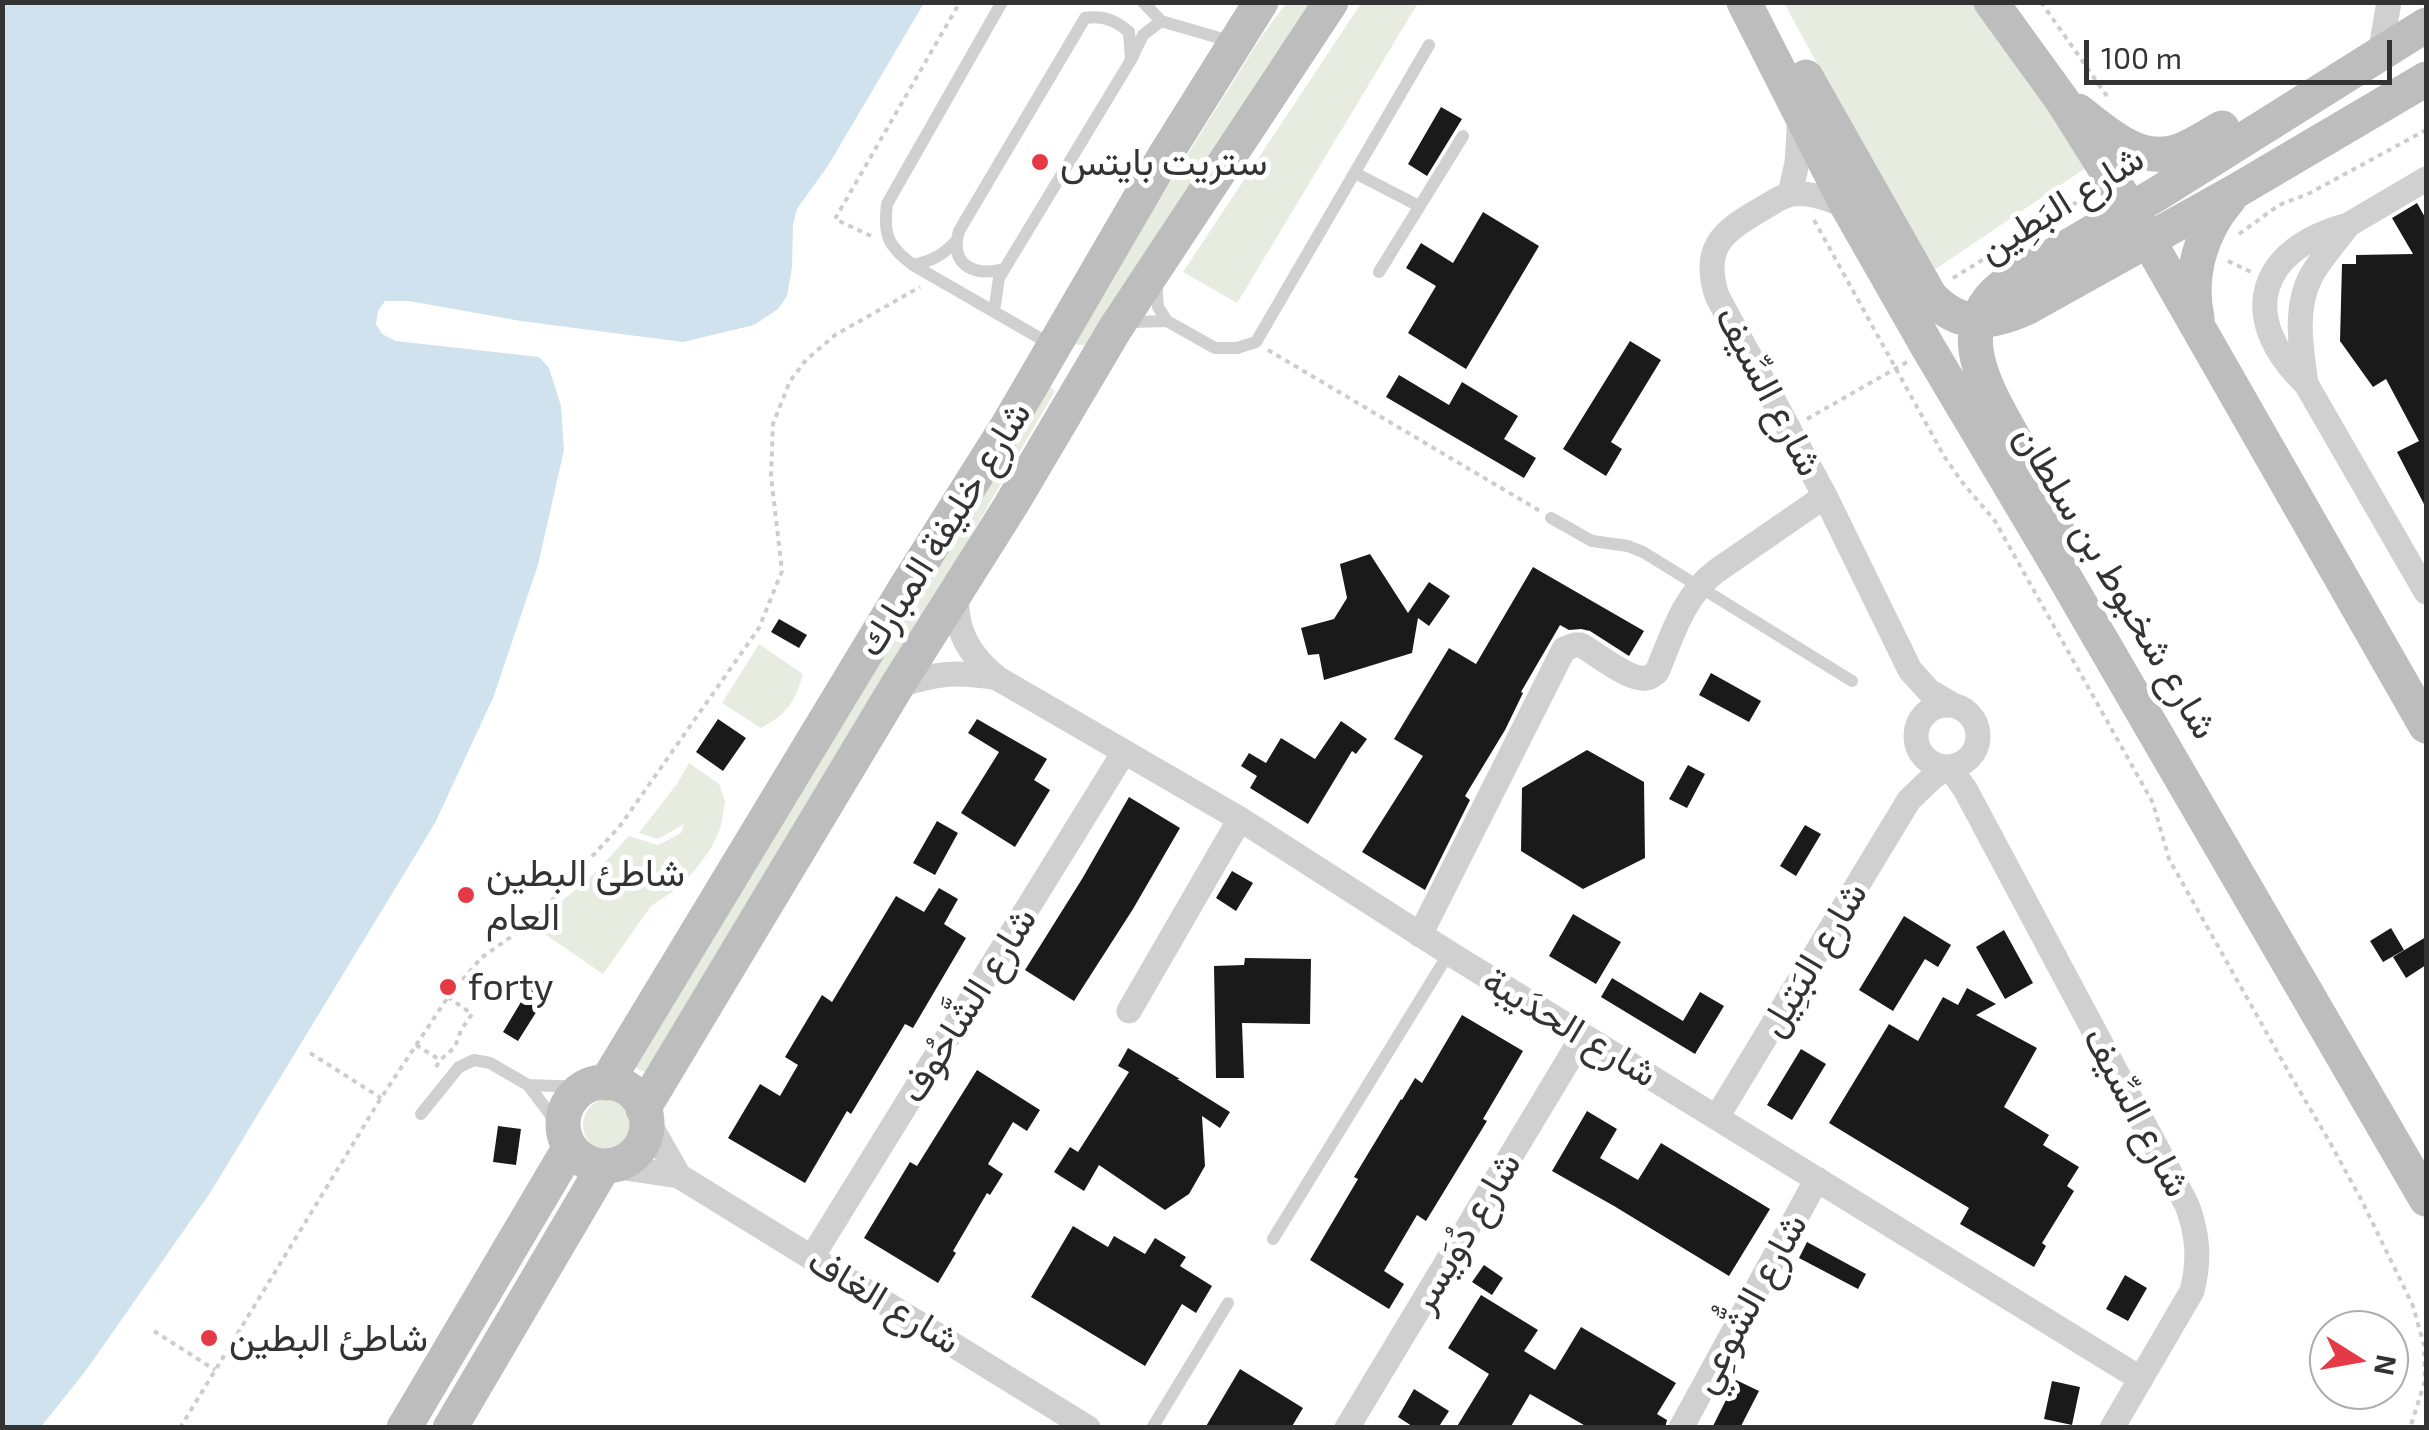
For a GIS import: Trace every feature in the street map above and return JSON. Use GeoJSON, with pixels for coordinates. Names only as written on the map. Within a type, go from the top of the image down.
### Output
{"type":"FeatureCollection","features":[{"type":"Feature","properties":{"kind":"main road","name":"شارع خليفة المبارك"},"geometry":{"type":"LineString","coordinates":[[596,1084],[1008,425],[1114,240],[1262,2]]}},
{"type":"Feature","properties":{"kind":"main road","name":"شارع خليفة المبارك"},"geometry":{"type":"LineString","coordinates":[[645,1114],[896,686],[1115,329],[1331,2]]}},
{"type":"Feature","properties":{"kind":"main road","name":"شارع شخبوط بن سلطان"},"geometry":{"type":"LineString","coordinates":[[1744,2],[1848,207],[2426,1199]]}},
{"type":"Feature","properties":{"kind":"main road"},"geometry":{"type":"LineString","coordinates":[[1755,2],[1777,26],[1930,296],[1943,311],[1979,320],[1975,349],[1981,376],[2050,503],[2058,542],[2054,559]]}},
{"type":"Feature","properties":{"kind":"main road"},"geometry":{"type":"LineString","coordinates":[[1992,2],[2062,100],[2131,210],[2426,726]]}},
{"type":"Feature","properties":{"kind":"main road","name":"شارع البَطِين"},"geometry":{"type":"LineString","coordinates":[[1979,320],[1984,306],[2001,286],[2131,210],[2426,25]]}},
{"type":"Feature","properties":{"kind":"main road","name":"شارع البَطِين"},"geometry":{"type":"LineString","coordinates":[[2131,210],[2236,191],[2426,79]]}},
{"type":"Feature","properties":{"kind":"main road"},"geometry":{"type":"LineString","coordinates":[[2062,100],[2129,148],[2160,155],[2182,150],[2264,104],[2300,104]]}},
{"type":"Feature","properties":{"kind":"main road"},"geometry":{"type":"LineString","coordinates":[[2199,328],[2194,288],[2200,249],[2221,208],[2236,191]]}},
{"type":"Feature","properties":{"kind":"main road"},"geometry":{"type":"LineString","coordinates":[[1008,425],[1010,440],[1021,452],[1044,449]]}},
{"type":"Feature","properties":{"kind":"main road"},"geometry":{"type":"LineString","coordinates":[[596,1084],[624,1086],[634,1094],[645,1114],[642,1144],[623,1162],[607,1166],[586,1162],[575,1154],[566,1139],[563,1118],[567,1105],[575,1094],[596,1084]]}},
{"type":"Feature","properties":{"kind":"main road"},"geometry":{"type":"LineString","coordinates":[[404,1428],[566,1139]]}},
{"type":"Feature","properties":{"kind":"main road"},"geometry":{"type":"LineString","coordinates":[[450,1428],[607,1166]]}},
{"type":"Feature","properties":{"kind":"street"},"geometry":{"type":"LineString","coordinates":[[2380,54],[2389,2]]}},
{"type":"Feature","properties":{"kind":"street"},"geometry":{"type":"LineString","coordinates":[[1800,115],[1797,163],[1790,194],[1848,207]]}},
{"type":"Feature","properties":{"kind":"street"},"geometry":{"type":"LineString","coordinates":[[2426,179],[2348,226],[2320,235],[2285,257],[2266,290],[2265,314],[2285,362],[2306,384],[2426,592]]}},
{"type":"Feature","properties":{"kind":"street","name":"شارع السِّيف"},"geometry":{"type":"LineString","coordinates":[[1790,194],[1734,224],[1720,238],[1712,257],[1711,276],[1717,296],[1825,496],[1910,670],[1929,691],[1953,705]]}},
{"type":"Feature","properties":{"kind":"street"},"geometry":{"type":"LineString","coordinates":[[2306,384],[2300,320],[2303,297],[2311,275],[2348,226]]}},
{"type":"Feature","properties":{"kind":"street"},"geometry":{"type":"LineString","coordinates":[[1420,935],[1564,650],[1580,645],[1634,676],[1646,678],[1657,672],[1698,586],[1825,496]]}},
{"type":"Feature","properties":{"kind":"street","name":"شارع الحدَيبة"},"geometry":{"type":"LineString","coordinates":[[957,592],[958,622],[965,643],[980,664],[997,678],[1240,819],[1420,935],[2141,1379]]}},
{"type":"Feature","properties":{"kind":"street","name":"شارع السِّيف"},"geometry":{"type":"LineString","coordinates":[[1910,670],[1919,740]]}},
{"type":"Feature","properties":{"kind":"street","name":"شارع الحدَيبة"},"geometry":{"type":"LineString","coordinates":[[896,686],[929,675],[953,673],[997,678]]}},
{"type":"Feature","properties":{"kind":"street"},"geometry":{"type":"LineString","coordinates":[[1971,801],[1970,769],[1977,744],[1976,724],[1970,715],[1953,705],[1934,707],[1921,719],[1919,740],[1927,760],[1948,767],[1958,765],[1973,753]]}},
{"type":"Feature","properties":{"kind":"street","name":"شارع البَتِيل"},"geometry":{"type":"LineString","coordinates":[[1910,800],[1919,740]]}},
{"type":"Feature","properties":{"kind":"street","name":"شارع الشَّاحُوف"},"geometry":{"type":"LineString","coordinates":[[812,1258],[1124,752]]}},
{"type":"Feature","properties":{"kind":"street","name":"شارع السِّيف"},"geometry":{"type":"LineString","coordinates":[[1948,767],[1971,801],[2188,1205],[2195,1226],[2198,1270],[2192,1291],[2112,1428]]}},
{"type":"Feature","properties":{"kind":"street","name":"شارع البَتِيل"},"geometry":{"type":"LineString","coordinates":[[1717,1117],[1910,800],[1948,767]]}},
{"type":"Feature","properties":{"kind":"street"},"geometry":{"type":"LineString","coordinates":[[1128,1010],[1240,819]]}},
{"type":"Feature","properties":{"kind":"street","name":"شارع دُوَيسر"},"geometry":{"type":"LineString","coordinates":[[1348,1428],[1583,1036]]}},
{"type":"Feature","properties":{"kind":"street","name":"شارع الغاف"},"geometry":{"type":"LineString","coordinates":[[645,1114],[680,1176]]}},
{"type":"Feature","properties":{"kind":"street","name":"شارع الغاف"},"geometry":{"type":"LineString","coordinates":[[607,1166],[680,1176],[1088,1428]]}},
{"type":"Feature","properties":{"kind":"street","name":"شارع الشُّوعِي"},"geometry":{"type":"LineString","coordinates":[[1681,1428],[1817,1179]]}},
{"type":"Feature","properties":{"kind":"lane"},"geometry":{"type":"LineString","coordinates":[[1002,2],[887,204],[884,222],[895,251],[913,265],[1054,346]]}},
{"type":"Feature","properties":{"kind":"lane"},"geometry":{"type":"LineString","coordinates":[[1004,269],[990,273],[972,270],[958,255],[959,230],[1093,2]]}},
{"type":"Feature","properties":{"kind":"lane"},"geometry":{"type":"LineString","coordinates":[[1143,2],[1161,21],[1235,43]]}},
{"type":"Feature","properties":{"kind":"lane"},"geometry":{"type":"LineString","coordinates":[[1085,18],[1096,16],[1124,27],[1129,32],[1131,60]]}},
{"type":"Feature","properties":{"kind":"lane"},"geometry":{"type":"LineString","coordinates":[[994,312],[1004,269],[1143,35],[1161,21]]}},
{"type":"Feature","properties":{"kind":"lane"},"geometry":{"type":"LineString","coordinates":[[1158,260],[1158,307],[1167,321],[1215,348],[1237,348],[1256,342],[1429,45]]}},
{"type":"Feature","properties":{"kind":"lane"},"geometry":{"type":"LineString","coordinates":[[1379,272],[1463,136]]}},
{"type":"Feature","properties":{"kind":"lane"},"geometry":{"type":"LineString","coordinates":[[1355,173],[1419,206]]}},
{"type":"Feature","properties":{"kind":"lane"},"geometry":{"type":"LineString","coordinates":[[913,265],[943,255],[956,241]]}},
{"type":"Feature","properties":{"kind":"lane"},"geometry":{"type":"LineString","coordinates":[[1115,329],[1134,322],[1167,321]]}},
{"type":"Feature","properties":{"kind":"lane"},"geometry":{"type":"LineString","coordinates":[[1552,518],[1592,541],[1643,552],[1852,681]]}},
{"type":"Feature","properties":{"kind":"lane"},"geometry":{"type":"LineString","coordinates":[[1272,1239],[1449,953]]}},
{"type":"Feature","properties":{"kind":"lane"},"geometry":{"type":"LineString","coordinates":[[421,1114],[459,1067],[474,1060],[490,1063],[528,1085],[566,1139]]}},
{"type":"Feature","properties":{"kind":"lane"},"geometry":{"type":"LineString","coordinates":[[528,1085],[596,1084]]}},
{"type":"Feature","properties":{"kind":"lane"},"geometry":{"type":"LineString","coordinates":[[1152,1428],[1228,1303]]}},
{"type":"Feature","properties":{"kind":"path"},"geometry":{"type":"LineString","coordinates":[[875,238],[835,218],[960,2]]}},
{"type":"Feature","properties":{"kind":"path"},"geometry":{"type":"LineString","coordinates":[[2041,2],[2117,110]]}},
{"type":"Feature","properties":{"kind":"path"},"geometry":{"type":"LineString","coordinates":[[2229,243],[2280,205],[2426,130]]}},
{"type":"Feature","properties":{"kind":"path"},"geometry":{"type":"LineString","coordinates":[[1943,311],[1952,278],[2131,210]]}},
{"type":"Feature","properties":{"kind":"path"},"geometry":{"type":"LineString","coordinates":[[1812,217],[1944,456],[1995,521],[2153,802],[2169,859],[2376,1229],[2413,1306],[2424,1345],[2425,1381],[2410,1428]]}},
{"type":"Feature","properties":{"kind":"path"},"geometry":{"type":"LineString","coordinates":[[180,1428],[381,1098],[448,997],[481,958],[532,922],[620,826],[759,628],[782,572],[771,476],[773,424],[790,381],[818,348],[862,318],[925,284],[920,280]]}},
{"type":"Feature","properties":{"kind":"path"},"geometry":{"type":"LineString","coordinates":[[1256,342],[1552,518]]}},
{"type":"Feature","properties":{"kind":"path"},"geometry":{"type":"LineString","coordinates":[[1789,430],[1929,349]]}},
{"type":"Feature","properties":{"kind":"path"},"geometry":{"type":"LineString","coordinates":[[432,1074],[455,1047],[460,1030],[472,1014],[448,997]]}},
{"type":"Feature","properties":{"kind":"path"},"geometry":{"type":"LineString","coordinates":[[416,1044],[440,1060]]}},
{"type":"Feature","properties":{"kind":"path"},"geometry":{"type":"LineString","coordinates":[[310,1053],[381,1098]]}},
{"type":"Feature","properties":{"kind":"path"},"geometry":{"type":"LineString","coordinates":[[154,1331],[215,1370]]}},
{"type":"Feature","properties":{"kind":"shaded area"},"geometry":{"type":"Polygon","coordinates":[[[1362,2],[1418,3],[1237,303],[1183,272],[1362,2]]]}},
{"type":"Feature","properties":{"kind":"shaded area"},"geometry":{"type":"Polygon","coordinates":[[[1286,3],[1318,3],[1086,346],[1075,344],[1073,337],[1286,3]]]}},
{"type":"Feature","properties":{"kind":"shaded area"},"geometry":{"type":"Polygon","coordinates":[[[1784,3],[1972,3],[2090,165],[1931,272],[1784,3]]]}},
{"type":"Feature","properties":{"kind":"shaded area"},"geometry":{"type":"Polygon","coordinates":[[[1043,382],[1055,391],[655,1077],[634,1067],[1043,382]]]}},
{"type":"Feature","properties":{"kind":"shaded area"},"geometry":{"type":"Polygon","coordinates":[[[759,644],[803,674],[789,706],[761,728],[722,703],[759,644]]]}},
{"type":"Feature","properties":{"kind":"shaded area"},"geometry":{"type":"Polygon","coordinates":[[[689,763],[719,784],[725,801],[721,826],[695,870],[651,906],[603,974],[533,926],[596,872],[629,836],[658,845],[681,833],[684,824],[658,839],[639,833],[678,786],[689,763]]]}},
{"type":"Feature","properties":{"kind":"shaded area"},"geometry":{"type":"Polygon","coordinates":[[[610,1098],[629,1106],[637,1125],[629,1144],[610,1152],[591,1144],[583,1125],[591,1106],[610,1098]]]}},
{"type":"Feature","properties":{"kind":"water"},"geometry":{"type":"Polygon","coordinates":[[[3,2],[924,3],[829,164],[797,209],[787,296],[778,309],[754,325],[683,342],[521,321],[409,301],[385,301],[378,311],[376,324],[382,334],[396,341],[539,357],[549,368],[561,406],[564,450],[538,565],[493,698],[435,823],[210,1193],[87,1369],[40,1428],[2,1427],[3,2]]]}},
{"type":"Feature","properties":{"kind":"building"},"geometry":{"type":"Polygon","coordinates":[[[1441,107],[1462,119],[1427,176],[1408,164],[1441,107]]]}},
{"type":"Feature","properties":{"kind":"building"},"geometry":{"type":"Polygon","coordinates":[[[2417,203],[2426,219],[2426,508],[2397,452],[2419,441],[2386,379],[2373,387],[2340,341],[2342,264],[2356,264],[2356,255],[2413,254],[2392,218],[2417,203]]]}},
{"type":"Feature","properties":{"kind":"building"},"geometry":{"type":"Polygon","coordinates":[[[1483,212],[1539,246],[1466,369],[1408,333],[1436,286],[1406,268],[1421,243],[1453,263],[1483,212]]]}},
{"type":"Feature","properties":{"kind":"building"},"geometry":{"type":"Polygon","coordinates":[[[1630,341],[1661,360],[1611,442],[1622,449],[1606,476],[1563,449],[1630,341]]]}},
{"type":"Feature","properties":{"kind":"building"},"geometry":{"type":"Polygon","coordinates":[[[1399,375],[1449,405],[1462,382],[1518,416],[1504,439],[1536,458],[1524,478],[1386,397],[1399,375]]]}},
{"type":"Feature","properties":{"kind":"building"},"geometry":{"type":"Polygon","coordinates":[[[1370,554],[1408,613],[1429,582],[1450,596],[1429,626],[1418,618],[1412,653],[1324,680],[1319,654],[1308,655],[1301,628],[1334,619],[1347,598],[1340,564],[1370,554]]]}},
{"type":"Feature","properties":{"kind":"building"},"geometry":{"type":"Polygon","coordinates":[[[1533,567],[1644,631],[1629,656],[1590,631],[1569,630],[1560,625],[1465,796],[1470,800],[1425,890],[1362,852],[1423,756],[1394,739],[1449,648],[1476,664],[1533,567]]]}},
{"type":"Feature","properties":{"kind":"building"},"geometry":{"type":"Polygon","coordinates":[[[779,619],[807,635],[799,648],[771,632],[779,619]]]}},
{"type":"Feature","properties":{"kind":"building"},"geometry":{"type":"Polygon","coordinates":[[[1711,673],[1761,701],[1749,722],[1699,695],[1711,673]]]}},
{"type":"Feature","properties":{"kind":"building"},"geometry":{"type":"Polygon","coordinates":[[[718,719],[746,738],[723,771],[696,752],[718,719]]]}},
{"type":"Feature","properties":{"kind":"building"},"geometry":{"type":"Polygon","coordinates":[[[977,719],[1047,759],[1034,780],[1050,790],[1015,847],[961,813],[999,752],[968,733],[977,719]]]}},
{"type":"Feature","properties":{"kind":"building"},"geometry":{"type":"Polygon","coordinates":[[[1341,721],[1367,739],[1356,754],[1352,751],[1308,824],[1250,788],[1257,776],[1241,766],[1249,753],[1266,763],[1281,738],[1315,759],[1341,721]]]}},
{"type":"Feature","properties":{"kind":"building"},"geometry":{"type":"Polygon","coordinates":[[[1587,750],[1644,782],[1645,858],[1583,889],[1521,851],[1522,788],[1587,750]]]}},
{"type":"Feature","properties":{"kind":"building"},"geometry":{"type":"Polygon","coordinates":[[[1688,765],[1705,774],[1687,808],[1669,799],[1688,765]]]}},
{"type":"Feature","properties":{"kind":"building"},"geometry":{"type":"Polygon","coordinates":[[[1129,797],[1180,828],[1074,1001],[1025,970],[1129,797]]]}},
{"type":"Feature","properties":{"kind":"building"},"geometry":{"type":"Polygon","coordinates":[[[937,821],[958,833],[935,875],[913,863],[937,821]]]}},
{"type":"Feature","properties":{"kind":"building"},"geometry":{"type":"Polygon","coordinates":[[[1805,825],[1821,834],[1796,876],[1780,866],[1805,825]]]}},
{"type":"Feature","properties":{"kind":"building"},"geometry":{"type":"Polygon","coordinates":[[[1232,871],[1253,883],[1236,911],[1216,898],[1232,871]]]}},
{"type":"Feature","properties":{"kind":"building"},"geometry":{"type":"Polygon","coordinates":[[[939,888],[958,899],[944,924],[966,938],[913,1028],[905,1024],[805,1183],[728,1138],[760,1084],[780,1096],[798,1065],[785,1057],[822,995],[832,1002],[896,896],[924,912],[939,888]]]}},
{"type":"Feature","properties":{"kind":"building"},"geometry":{"type":"Polygon","coordinates":[[[1573,914],[1621,942],[1596,984],[1549,956],[1573,914]]]}},
{"type":"Feature","properties":{"kind":"building"},"geometry":{"type":"Polygon","coordinates":[[[1904,916],[1951,945],[1938,967],[1925,959],[1893,1011],[1859,990],[1904,916]]]}},
{"type":"Feature","properties":{"kind":"building"},"geometry":{"type":"Polygon","coordinates":[[[2391,928],[2404,950],[2383,962],[2370,941],[2391,928]]]}},
{"type":"Feature","properties":{"kind":"building"},"geometry":{"type":"Polygon","coordinates":[[[2004,930],[2033,983],[2005,999],[1976,947],[2004,930]]]}},
{"type":"Feature","properties":{"kind":"building"},"geometry":{"type":"Polygon","coordinates":[[[2426,937],[2426,965],[2406,978],[2393,957],[2426,937]]]}},
{"type":"Feature","properties":{"kind":"building"},"geometry":{"type":"Polygon","coordinates":[[[1245,958],[1311,959],[1310,1024],[1242,1023],[1244,1078],[1216,1078],[1214,966],[1244,965],[1245,958]]]}},
{"type":"Feature","properties":{"kind":"building"},"geometry":{"type":"Polygon","coordinates":[[[536,977],[552,987],[518,1041],[503,1032],[536,977]]]}},
{"type":"Feature","properties":{"kind":"building"},"geometry":{"type":"Polygon","coordinates":[[[1612,978],[1683,1021],[1700,992],[1724,1006],[1695,1054],[1601,997],[1612,978]]]}},
{"type":"Feature","properties":{"kind":"building"},"geometry":{"type":"Polygon","coordinates":[[[1967,988],[1996,1004],[1976,1015],[2037,1048],[2004,1107],[2049,1135],[2043,1145],[2079,1167],[2067,1186],[2074,1191],[2042,1243],[2046,1246],[2034,1267],[1960,1224],[1969,1208],[1829,1123],[1889,1024],[1918,1041],[1943,997],[1958,1005],[1967,988]]]}},
{"type":"Feature","properties":{"kind":"building"},"geometry":{"type":"Polygon","coordinates":[[[1462,1015],[1523,1051],[1483,1119],[1487,1121],[1426,1221],[1417,1215],[1384,1271],[1404,1284],[1389,1309],[1310,1260],[1401,1099],[1415,1078],[1422,1083],[1462,1015]]]}},
{"type":"Feature","properties":{"kind":"building"},"geometry":{"type":"Polygon","coordinates":[[[1128,1048],[1230,1112],[1220,1128],[1202,1116],[1205,1166],[1189,1194],[1165,1210],[1099,1165],[1084,1191],[1054,1172],[1070,1147],[1078,1152],[1129,1072],[1118,1066],[1128,1048]]]}},
{"type":"Feature","properties":{"kind":"building"},"geometry":{"type":"Polygon","coordinates":[[[1801,1049],[1826,1064],[1792,1120],[1767,1105],[1801,1049]]]}},
{"type":"Feature","properties":{"kind":"building"},"geometry":{"type":"Polygon","coordinates":[[[977,1070],[1040,1110],[1027,1131],[1013,1122],[988,1164],[1003,1174],[990,1195],[987,1193],[938,1283],[864,1238],[910,1162],[917,1166],[977,1070]]]}},
{"type":"Feature","properties":{"kind":"building"},"geometry":{"type":"Polygon","coordinates":[[[1587,1111],[1617,1129],[1600,1158],[1638,1180],[1661,1143],[1770,1209],[1729,1276],[1552,1171],[1587,1111]]]}},
{"type":"Feature","properties":{"kind":"building"},"geometry":{"type":"Polygon","coordinates":[[[498,1126],[521,1129],[516,1165],[493,1162],[498,1126]]]}},
{"type":"Feature","properties":{"kind":"building"},"geometry":{"type":"Polygon","coordinates":[[[1073,1226],[1108,1247],[1114,1236],[1145,1254],[1155,1238],[1186,1257],[1180,1266],[1212,1286],[1196,1313],[1182,1304],[1145,1366],[1031,1297],[1073,1226]]]}},
{"type":"Feature","properties":{"kind":"building"},"geometry":{"type":"Polygon","coordinates":[[[1807,1242],[1866,1274],[1858,1289],[1799,1258],[1807,1242]]]}},
{"type":"Feature","properties":{"kind":"building"},"geometry":{"type":"Polygon","coordinates":[[[1484,1265],[1503,1278],[1492,1295],[1472,1282],[1484,1265]]]}},
{"type":"Feature","properties":{"kind":"building"},"geometry":{"type":"Polygon","coordinates":[[[2125,1275],[2147,1288],[2128,1321],[2106,1309],[2125,1275]]]}},
{"type":"Feature","properties":{"kind":"building"},"geometry":{"type":"Polygon","coordinates":[[[1481,1295],[1538,1330],[1524,1351],[1555,1370],[1581,1327],[1676,1383],[1657,1414],[1667,1420],[1665,1428],[1589,1428],[1530,1394],[1510,1428],[1456,1428],[1489,1374],[1448,1348],[1481,1295]]]}},
{"type":"Feature","properties":{"kind":"building"},"geometry":{"type":"Polygon","coordinates":[[[1240,1369],[1303,1408],[1291,1428],[1205,1428],[1240,1369]]]}},
{"type":"Feature","properties":{"kind":"building"},"geometry":{"type":"Polygon","coordinates":[[[1736,1380],[1759,1391],[1740,1428],[1712,1428],[1736,1380]]]}},
{"type":"Feature","properties":{"kind":"building"},"geometry":{"type":"Polygon","coordinates":[[[2052,1381],[2080,1387],[2072,1425],[2044,1419],[2052,1381]]]}},
{"type":"Feature","properties":{"kind":"building"},"geometry":{"type":"Polygon","coordinates":[[[1414,1389],[1449,1411],[1438,1428],[1415,1428],[1398,1417],[1414,1389]]]}},
{"type":"Feature","properties":{"kind":"place","name":"ستريت بايتس"},"geometry":{"type":"Point","coordinates":[1040,162]}},
{"type":"Feature","properties":{"kind":"place","name":"شاطئ البطين العام"},"geometry":{"type":"Point","coordinates":[466,895]}},
{"type":"Feature","properties":{"kind":"place","name":"forty"},"geometry":{"type":"Point","coordinates":[448,987]}},
{"type":"Feature","properties":{"kind":"place","name":"شاطئ البطين"},"geometry":{"type":"Point","coordinates":[209,1338]}}]}
